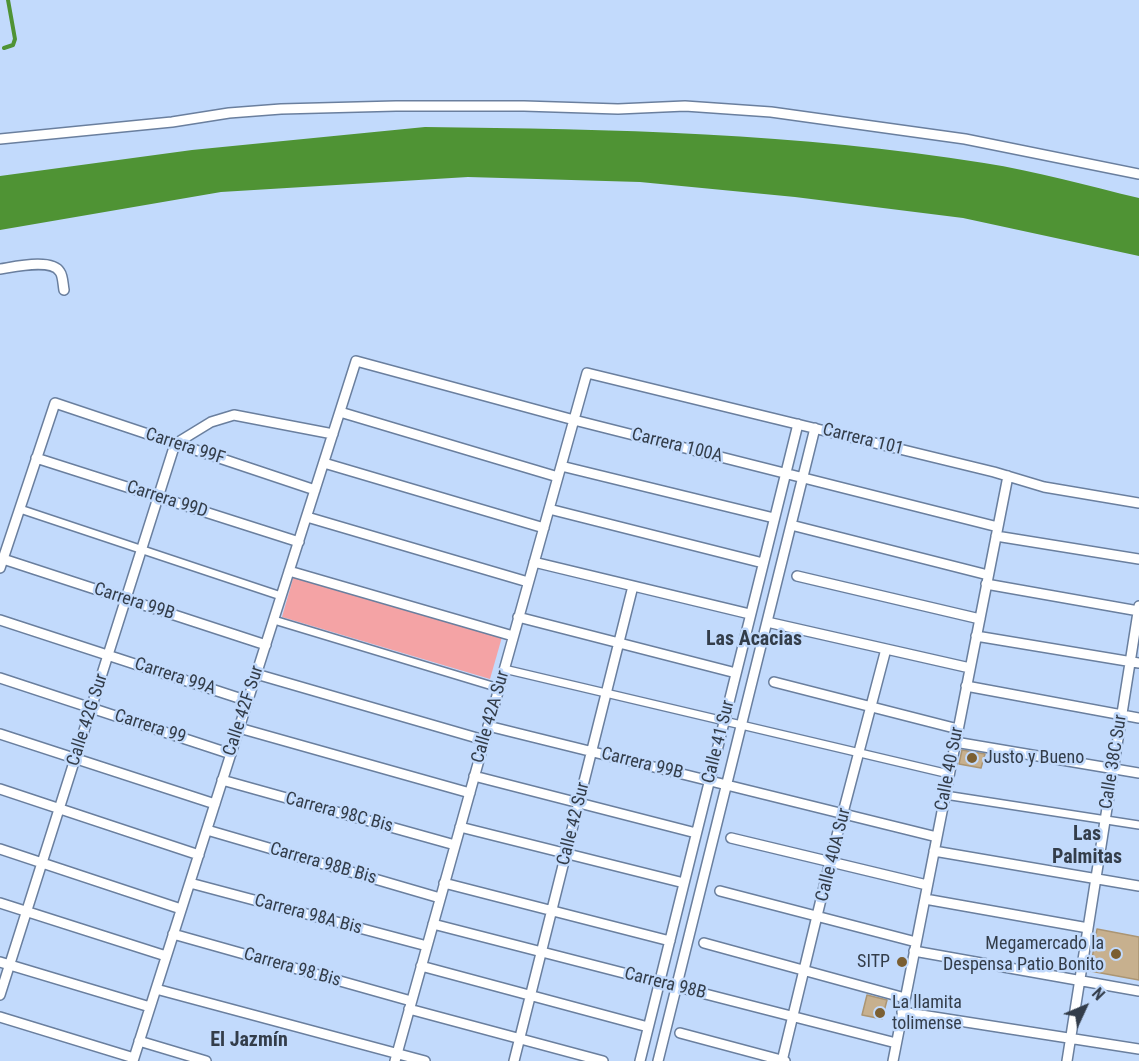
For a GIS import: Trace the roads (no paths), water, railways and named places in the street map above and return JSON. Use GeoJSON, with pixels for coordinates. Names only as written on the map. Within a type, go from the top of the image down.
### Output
{"type":"FeatureCollection","features":[{"type":"Feature","properties":{"kind":"street"},"geometry":{"type":"LineString","coordinates":[[0,139],[281,109],[396,106],[618,108],[685,106],[771,112],[964,139],[1139,174]]}},
{"type":"Feature","properties":{"kind":"street"},"geometry":{"type":"LineString","coordinates":[[0,269],[39,264],[53,265],[61,272],[64,290]]}},
{"type":"Feature","properties":{"kind":"street","name":"Calle 42F Sur"},"geometry":{"type":"LineString","coordinates":[[133,1060],[356,361]]}},
{"type":"Feature","properties":{"kind":"street","name":"Carrera 100A"},"geometry":{"type":"LineString","coordinates":[[356,361],[574,420],[803,478],[997,532],[1139,559]]}},
{"type":"Feature","properties":{"kind":"street","name":"Calle 42A Sur"},"geometry":{"type":"LineString","coordinates":[[396,1057],[587,373]]}},
{"type":"Feature","properties":{"kind":"street","name":"Carrera 101"},"geometry":{"type":"LineString","coordinates":[[587,373],[1008,476],[1044,487],[1139,503]]}},
{"type":"Feature","properties":{"kind":"street","name":"Carrera 99F"},"geometry":{"type":"LineString","coordinates":[[36,458],[55,403],[315,490]]}},
{"type":"Feature","properties":{"kind":"street"},"geometry":{"type":"LineString","coordinates":[[340,412],[558,477]]}},
{"type":"Feature","properties":{"kind":"street"},"geometry":{"type":"LineString","coordinates":[[175,444],[211,422],[234,415],[333,434]]}},
{"type":"Feature","properties":{"kind":"street","name":"Calle 41 Sur"},"geometry":{"type":"LineString","coordinates":[[640,1061],[798,424]]}},
{"type":"Feature","properties":{"kind":"street","name":"Calle 41 Sur"},"geometry":{"type":"LineString","coordinates":[[658,1061],[815,428]]}},
{"type":"Feature","properties":{"kind":"street","name":"Calle 42G Sur"},"geometry":{"type":"LineString","coordinates":[[0,995],[5,963],[27,912],[175,444]]}},
{"type":"Feature","properties":{"kind":"street"},"geometry":{"type":"LineString","coordinates":[[2,563],[36,458]]}},
{"type":"Feature","properties":{"kind":"street","name":"Carrera 99D"},"geometry":{"type":"LineString","coordinates":[[36,458],[298,542]]}},
{"type":"Feature","properties":{"kind":"street"},"geometry":{"type":"LineString","coordinates":[[324,463],[543,528]]}},
{"type":"Feature","properties":{"kind":"street"},"geometry":{"type":"LineString","coordinates":[[561,466],[774,518]]}},
{"type":"Feature","properties":{"kind":"street","name":"Calle 40 Sur"},"geometry":{"type":"LineString","coordinates":[[893,1061],[1008,476]]}},
{"type":"Feature","properties":{"kind":"street"},"geometry":{"type":"LineString","coordinates":[[20,509],[281,596]]}},
{"type":"Feature","properties":{"kind":"street"},"geometry":{"type":"LineString","coordinates":[[549,509],[763,563]]}},
{"type":"Feature","properties":{"kind":"street"},"geometry":{"type":"LineString","coordinates":[[307,517],[528,582]]}},
{"type":"Feature","properties":{"kind":"street"},"geometry":{"type":"LineString","coordinates":[[791,525],[987,580],[1139,609]]}},
{"type":"Feature","properties":{"kind":"street"},"geometry":{"type":"LineString","coordinates":[[534,562],[750,614]]}},
{"type":"Feature","properties":{"kind":"street","name":"Carrera 99B"},"geometry":{"type":"LineString","coordinates":[[2,563],[126,599],[266,645]]}},
{"type":"Feature","properties":{"kind":"street"},"geometry":{"type":"LineString","coordinates":[[289,571],[513,636]]}},
{"type":"Feature","properties":{"kind":"street"},"geometry":{"type":"LineString","coordinates":[[797,576],[980,619]]}},
{"type":"Feature","properties":{"kind":"street","name":"Calle 42 Sur"},"geometry":{"type":"LineString","coordinates":[[514,1061],[633,586]]}},
{"type":"Feature","properties":{"kind":"street","name":"Calle 38C Sur"},"geometry":{"type":"LineString","coordinates":[[1066,1061],[1122,715],[1135,662],[1139,609]]}},
{"type":"Feature","properties":{"kind":"street"},"geometry":{"type":"LineString","coordinates":[[518,617],[736,673]]}},
{"type":"Feature","properties":{"kind":"street","name":"Carrera 99A"},"geometry":{"type":"LineString","coordinates":[[0,620],[248,701]]}},
{"type":"Feature","properties":{"kind":"street"},"geometry":{"type":"LineString","coordinates":[[274,620],[499,688]]}},
{"type":"Feature","properties":{"kind":"street"},"geometry":{"type":"LineString","coordinates":[[767,622],[970,668]]}},
{"type":"Feature","properties":{"kind":"street"},"geometry":{"type":"LineString","coordinates":[[976,636],[1135,662]]}},
{"type":"Feature","properties":{"kind":"street","name":"Calle 40A Sur"},"geometry":{"type":"LineString","coordinates":[[783,1061],[830,862],[886,650]]}},
{"type":"Feature","properties":{"kind":"street"},"geometry":{"type":"LineString","coordinates":[[504,669],[949,774]]}},
{"type":"Feature","properties":{"kind":"street"},"geometry":{"type":"LineString","coordinates":[[256,674],[484,740]]}},
{"type":"Feature","properties":{"kind":"street","name":"Carrera 99"},"geometry":{"type":"LineString","coordinates":[[0,678],[231,754]]}},
{"type":"Feature","properties":{"kind":"street"},"geometry":{"type":"LineString","coordinates":[[774,682],[958,729]]}},
{"type":"Feature","properties":{"kind":"street"},"geometry":{"type":"LineString","coordinates":[[966,686],[1139,718]]}},
{"type":"Feature","properties":{"kind":"street","name":"Carrera 99B"},"geometry":{"type":"LineString","coordinates":[[488,726],[937,837]]}},
{"type":"Feature","properties":{"kind":"street"},"geometry":{"type":"LineString","coordinates":[[239,728],[470,793]]}},
{"type":"Feature","properties":{"kind":"street"},"geometry":{"type":"LineString","coordinates":[[0,734],[215,804]]}},
{"type":"Feature","properties":{"kind":"street"},"geometry":{"type":"LineString","coordinates":[[956,742],[1139,773]]}},
{"type":"Feature","properties":{"kind":"street"},"geometry":{"type":"LineString","coordinates":[[474,776],[696,833]]}},
{"type":"Feature","properties":{"kind":"street","name":"Carrera 98C Bis"},"geometry":{"type":"LineString","coordinates":[[222,780],[455,845]]}},
{"type":"Feature","properties":{"kind":"street"},"geometry":{"type":"LineString","coordinates":[[0,789],[199,855]]}},
{"type":"Feature","properties":{"kind":"street"},"geometry":{"type":"LineString","coordinates":[[945,795],[1139,825]]}},
{"type":"Feature","properties":{"kind":"street"},"geometry":{"type":"LineString","coordinates":[[460,827],[684,883]]}},
{"type":"Feature","properties":{"kind":"street","name":"Carrera 98B Bis"},"geometry":{"type":"LineString","coordinates":[[207,830],[440,898]]}},
{"type":"Feature","properties":{"kind":"street"},"geometry":{"type":"LineString","coordinates":[[731,838],[927,885]]}},
{"type":"Feature","properties":{"kind":"street"},"geometry":{"type":"LineString","coordinates":[[0,849],[182,909]]}},
{"type":"Feature","properties":{"kind":"street"},"geometry":{"type":"LineString","coordinates":[[934,851],[1139,886]]}},
{"type":"Feature","properties":{"kind":"street","name":"Carrera 98A Bis"},"geometry":{"type":"LineString","coordinates":[[189,883],[427,946]]}},
{"type":"Feature","properties":{"kind":"street"},"geometry":{"type":"LineString","coordinates":[[444,883],[670,941]]}},
{"type":"Feature","properties":{"kind":"street"},"geometry":{"type":"LineString","coordinates":[[720,891],[915,946],[1139,991]]}},
{"type":"Feature","properties":{"kind":"street"},"geometry":{"type":"LineString","coordinates":[[925,899],[1088,928]]}},
{"type":"Feature","properties":{"kind":"street"},"geometry":{"type":"LineString","coordinates":[[0,903],[166,956]]}},
{"type":"Feature","properties":{"kind":"street","name":"Carrera 98B"},"geometry":{"type":"LineString","coordinates":[[433,924],[896,1043]]}},
{"type":"Feature","properties":{"kind":"street","name":"Carrera 98 Bis"},"geometry":{"type":"LineString","coordinates":[[173,934],[603,1061]]}},
{"type":"Feature","properties":{"kind":"street"},"geometry":{"type":"LineString","coordinates":[[704,944],[905,998]]}},
{"type":"Feature","properties":{"kind":"street"},"geometry":{"type":"LineString","coordinates":[[5,963],[150,1007]]}},
{"type":"Feature","properties":{"kind":"street"},"geometry":{"type":"LineString","coordinates":[[421,966],[648,1027]]}},
{"type":"Feature","properties":{"kind":"street"},"geometry":{"type":"LineString","coordinates":[[156,989],[396,1057],[424,1061]]}},
{"type":"Feature","properties":{"kind":"street"},"geometry":{"type":"LineString","coordinates":[[902,1012],[1139,1049]]}},
{"type":"Feature","properties":{"kind":"street"},"geometry":{"type":"LineString","coordinates":[[0,1017],[133,1060]]}},
{"type":"Feature","properties":{"kind":"street"},"geometry":{"type":"LineString","coordinates":[[680,1033],[783,1061]]}},
{"type":"Feature","properties":{"kind":"street"},"geometry":{"type":"LineString","coordinates":[[139,1041],[206,1061]]}},
{"type":"Feature","properties":{"kind":"waterway"},"geometry":{"type":"LineString","coordinates":[[4,48],[13,45],[15,39],[8,0]]}},
{"type":"Feature","properties":{"kind":"place","name":"Justo y Bueno"},"geometry":{"type":"Point","coordinates":[972,758]}},
{"type":"Feature","properties":{"kind":"place","name":"Megamercado la Despensa Patio Bonito"},"geometry":{"type":"Point","coordinates":[1116,954]}},
{"type":"Feature","properties":{"kind":"place","name":"SITP"},"geometry":{"type":"Point","coordinates":[902,962]}},
{"type":"Feature","properties":{"kind":"place","name":"La llamita tolimense"},"geometry":{"type":"Point","coordinates":[880,1013]}},
{"type":"Feature","properties":{"kind":"district","name":"Las Acacias"},"geometry":{"type":"Point","coordinates":[754,640]}},
{"type":"Feature","properties":{"kind":"district","name":"Las Palmitas"},"geometry":{"type":"Point","coordinates":[1087,846]}},
{"type":"Feature","properties":{"kind":"district","name":"El Jazmín"},"geometry":{"type":"Point","coordinates":[249,1041]}}]}
